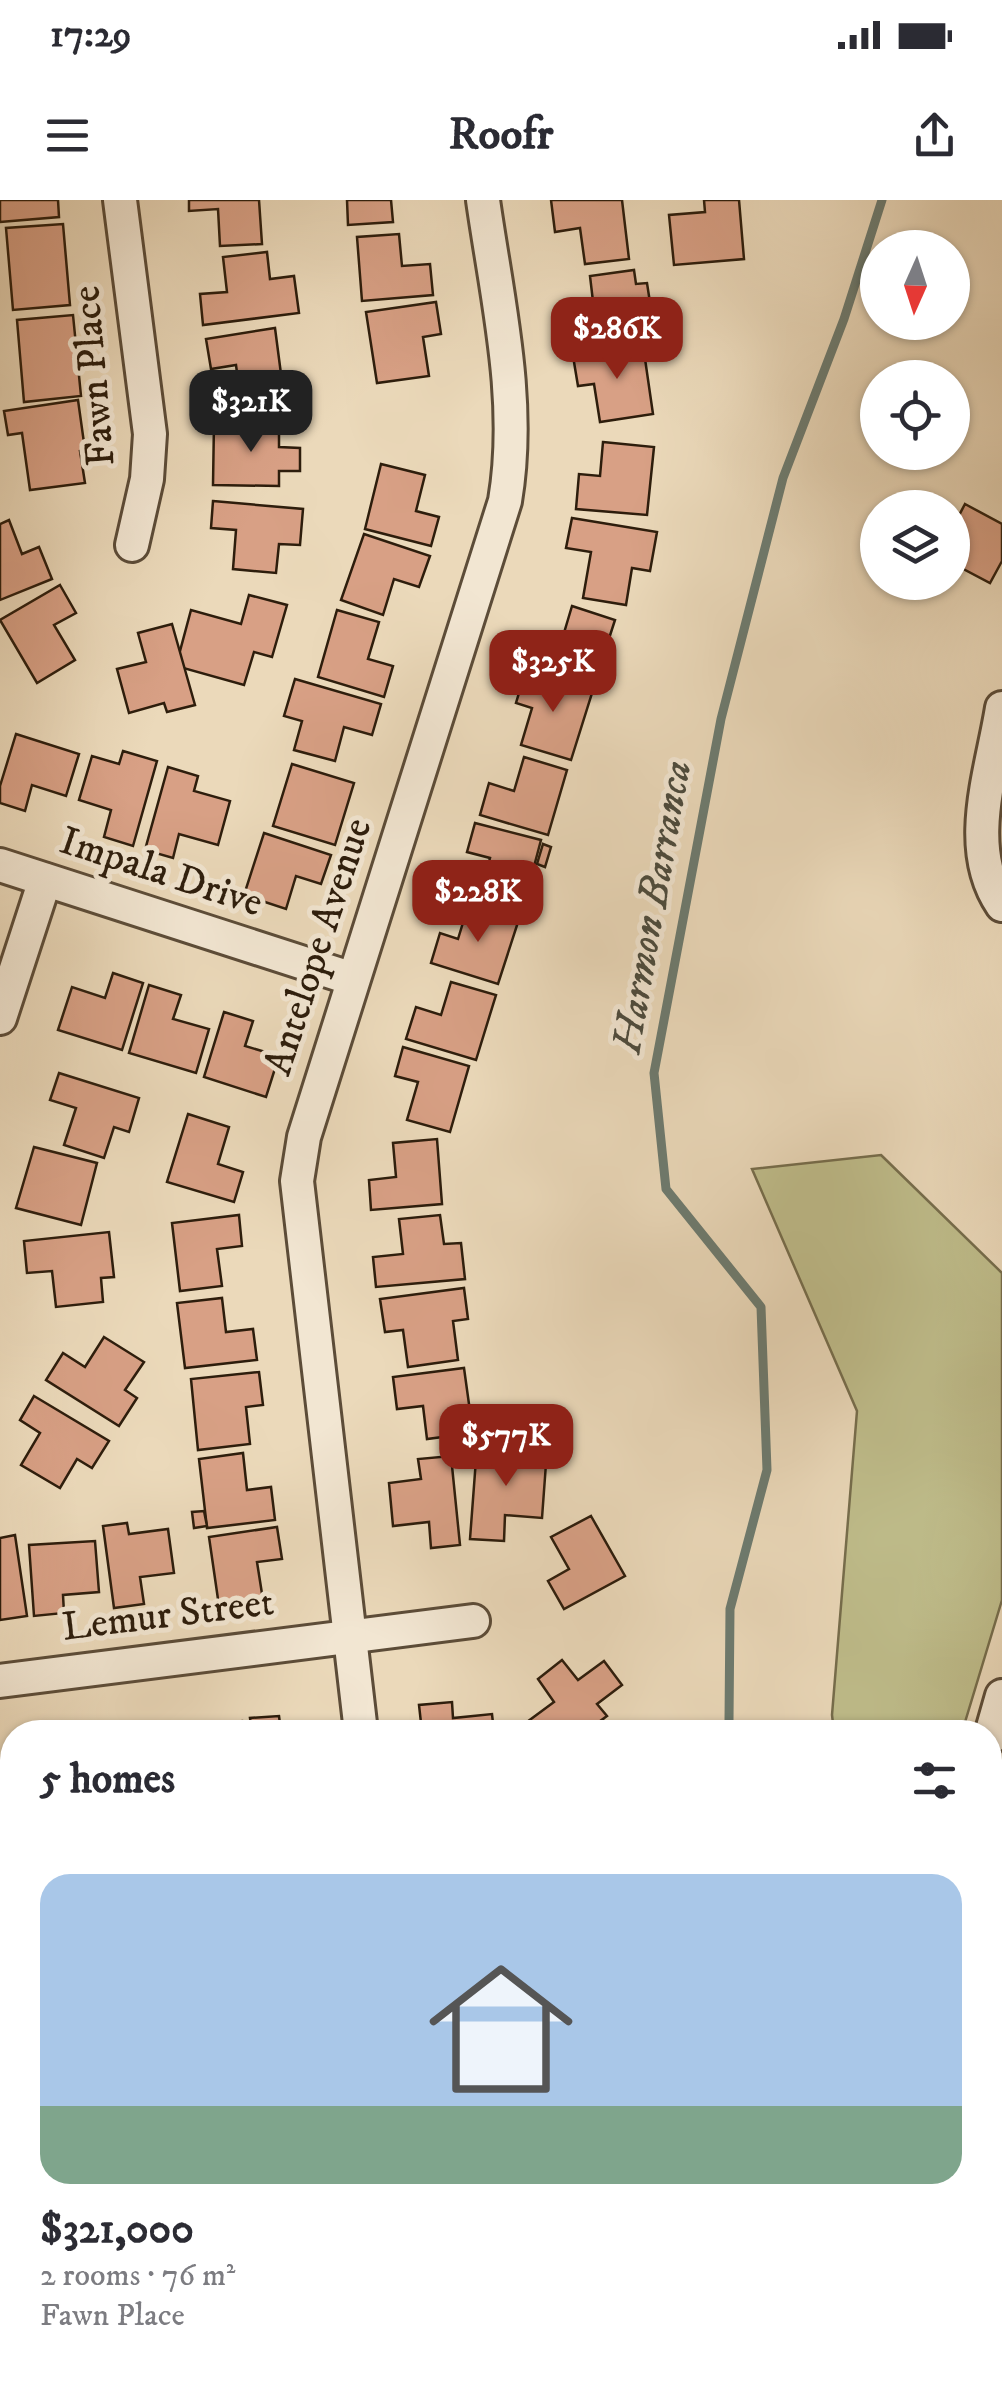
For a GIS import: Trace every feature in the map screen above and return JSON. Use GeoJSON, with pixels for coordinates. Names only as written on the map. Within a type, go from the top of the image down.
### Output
{"type":"FeatureCollection","features":[{"type":"Feature","properties":{"kind":"street","name":"Fawn Place"},"geometry":{"type":"LineString","coordinates":[[120,200],[150,434],[147,478],[132,545]]}},
{"type":"Feature","properties":{"kind":"street","name":"Antelope Avenue"},"geometry":{"type":"LineString","coordinates":[[359,1720],[297,1181],[304,1138],[498,530],[511,468],[510,389],[483,200]]}},
{"type":"Feature","properties":{"kind":"street"},"geometry":{"type":"LineString","coordinates":[[1002,708],[982,830],[982,860],[990,888],[1002,905]]}},
{"type":"Feature","properties":{"kind":"street","name":"Impala Drive"},"geometry":{"type":"LineString","coordinates":[[0,865],[353,979]]}},
{"type":"Feature","properties":{"kind":"street"},"geometry":{"type":"LineString","coordinates":[[0,1018],[45,880]]}},
{"type":"Feature","properties":{"kind":"street","name":"Lemur Street"},"geometry":{"type":"LineString","coordinates":[[0,1681],[473,1622]]}},
{"type":"Feature","properties":{"kind":"shaded area"},"geometry":{"type":"Polygon","coordinates":[[[881,1155],[1002,1273],[1002,1600],[966,1720],[833,1720],[857,1411],[752,1169],[881,1155]]]}},
{"type":"Feature","properties":{"kind":"building"},"geometry":{"type":"Polygon","coordinates":[[[0,200],[58,200],[59,217],[0,222],[0,200]]]}},
{"type":"Feature","properties":{"kind":"building"},"geometry":{"type":"Polygon","coordinates":[[[189,200],[259,200],[262,244],[220,246],[218,209],[189,211],[189,200]]]}},
{"type":"Feature","properties":{"kind":"building"},"geometry":{"type":"Polygon","coordinates":[[[347,200],[391,200],[393,222],[348,225],[347,200]]]}},
{"type":"Feature","properties":{"kind":"building"},"geometry":{"type":"Polygon","coordinates":[[[551,200],[622,200],[629,259],[585,264],[580,228],[555,232],[551,200]]]}},
{"type":"Feature","properties":{"kind":"building"},"geometry":{"type":"Polygon","coordinates":[[[704,200],[739,200],[744,259],[674,265],[669,215],[705,212],[704,200]]]}},
{"type":"Feature","properties":{"kind":"building"},"geometry":{"type":"Polygon","coordinates":[[[63,224],[70,305],[13,310],[6,228],[63,224]]]}},
{"type":"Feature","properties":{"kind":"building"},"geometry":{"type":"Polygon","coordinates":[[[399,234],[402,266],[430,264],[433,295],[362,301],[357,237],[399,234]]]}},
{"type":"Feature","properties":{"kind":"building"},"geometry":{"type":"Polygon","coordinates":[[[267,252],[270,279],[294,276],[299,313],[203,325],[200,294],[227,292],[223,257],[267,252]]]}},
{"type":"Feature","properties":{"kind":"building"},"geometry":{"type":"Polygon","coordinates":[[[634,270],[636,284],[647,283],[651,309],[640,311],[643,334],[573,344],[569,314],[594,310],[590,276],[634,270]]]}},
{"type":"Feature","properties":{"kind":"building"},"geometry":{"type":"Polygon","coordinates":[[[436,302],[441,334],[423,337],[429,376],[377,383],[366,312],[436,302]]]}},
{"type":"Feature","properties":{"kind":"building"},"geometry":{"type":"Polygon","coordinates":[[[73,315],[81,396],[24,402],[17,320],[73,315]]]}},
{"type":"Feature","properties":{"kind":"building"},"geometry":{"type":"Polygon","coordinates":[[[275,328],[284,397],[241,403],[236,365],[211,369],[206,339],[275,328]]]}},
{"type":"Feature","properties":{"kind":"building"},"geometry":{"type":"Polygon","coordinates":[[[643,345],[653,414],[600,422],[594,384],[578,386],[573,356],[643,345]]]}},
{"type":"Feature","properties":{"kind":"building"},"geometry":{"type":"Polygon","coordinates":[[[78,400],[85,483],[30,490],[22,433],[8,435],[4,411],[78,400]]]}},
{"type":"Feature","properties":{"kind":"building"},"geometry":{"type":"Polygon","coordinates":[[[214,422],[279,423],[279,447],[300,448],[300,471],[279,471],[279,486],[213,485],[214,422]]]}},
{"type":"Feature","properties":{"kind":"building"},"geometry":{"type":"Polygon","coordinates":[[[603,442],[654,447],[647,515],[576,509],[579,474],[600,476],[603,442]]]}},
{"type":"Feature","properties":{"kind":"building"},"geometry":{"type":"Polygon","coordinates":[[[381,464],[425,475],[416,511],[439,517],[431,546],[365,529],[381,464]]]}},
{"type":"Feature","properties":{"kind":"building"},"geometry":{"type":"Polygon","coordinates":[[[213,501],[303,509],[300,545],[279,544],[276,573],[233,569],[236,530],[211,528],[213,501]]]}},
{"type":"Feature","properties":{"kind":"building"},"geometry":{"type":"Polygon","coordinates":[[[970,507],[1002,524],[1002,561],[990,583],[970,572],[970,507]]]}},
{"type":"Feature","properties":{"kind":"building"},"geometry":{"type":"Polygon","coordinates":[[[572,518],[657,532],[650,571],[632,568],[626,605],[583,598],[591,552],[566,548],[572,518]]]}},
{"type":"Feature","properties":{"kind":"building"},"geometry":{"type":"Polygon","coordinates":[[[9,520],[22,554],[39,547],[52,579],[0,600],[0,524],[9,520]]]}},
{"type":"Feature","properties":{"kind":"building"},"geometry":{"type":"Polygon","coordinates":[[[364,534],[430,556],[419,587],[394,579],[383,615],[341,600],[364,534]]]}},
{"type":"Feature","properties":{"kind":"building"},"geometry":{"type":"Polygon","coordinates":[[[60,585],[76,613],[54,625],[75,660],[37,683],[0,620],[60,585]]]}},
{"type":"Feature","properties":{"kind":"building"},"geometry":{"type":"Polygon","coordinates":[[[249,595],[287,605],[272,657],[254,652],[244,685],[176,666],[191,610],[241,624],[249,595]]]}},
{"type":"Feature","properties":{"kind":"building"},"geometry":{"type":"Polygon","coordinates":[[[572,606],[615,620],[594,685],[527,665],[536,635],[561,643],[572,606]]]}},
{"type":"Feature","properties":{"kind":"building"},"geometry":{"type":"Polygon","coordinates":[[[337,610],[379,622],[368,659],[393,666],[384,697],[318,677],[337,610]]]}},
{"type":"Feature","properties":{"kind":"building"},"geometry":{"type":"Polygon","coordinates":[[[172,624],[195,705],[167,712],[164,703],[129,713],[117,669],[146,662],[138,633],[172,624]]]}},
{"type":"Feature","properties":{"kind":"building"},"geometry":{"type":"Polygon","coordinates":[[[525,673],[592,693],[571,760],[521,745],[532,708],[516,703],[525,673]]]}},
{"type":"Feature","properties":{"kind":"building"},"geometry":{"type":"Polygon","coordinates":[[[295,679],[381,704],[372,735],[344,727],[335,761],[294,750],[302,721],[284,716],[295,679]]]}},
{"type":"Feature","properties":{"kind":"building"},"geometry":{"type":"Polygon","coordinates":[[[16,734],[79,754],[66,796],[32,785],[25,811],[0,803],[0,786],[16,734]]]}},
{"type":"Feature","properties":{"kind":"building"},"geometry":{"type":"Polygon","coordinates":[[[123,751],[157,761],[133,846],[104,837],[111,810],[79,800],[92,756],[119,764],[123,751]]]}},
{"type":"Feature","properties":{"kind":"building"},"geometry":{"type":"Polygon","coordinates":[[[524,757],[567,770],[548,835],[480,815],[489,783],[514,791],[524,757]]]}},
{"type":"Feature","properties":{"kind":"building"},"geometry":{"type":"Polygon","coordinates":[[[292,764],[354,783],[335,845],[273,826],[292,764]]]}},
{"type":"Feature","properties":{"kind":"building"},"geometry":{"type":"Polygon","coordinates":[[[168,767],[198,776],[194,791],[230,801],[218,845],[179,834],[173,858],[145,850],[168,767]]]}},
{"type":"Feature","properties":{"kind":"building"},"geometry":{"type":"Polygon","coordinates":[[[475,823],[541,840],[523,908],[480,897],[490,858],[467,852],[475,823]]]}},
{"type":"Feature","properties":{"kind":"building"},"geometry":{"type":"Polygon","coordinates":[[[264,833],[331,855],[321,884],[296,876],[286,909],[244,895],[264,833]]]}},
{"type":"Feature","properties":{"kind":"building"},"geometry":{"type":"Polygon","coordinates":[[[543,844],[551,847],[545,867],[537,864],[543,844]]]}},
{"type":"Feature","properties":{"kind":"building"},"geometry":{"type":"Polygon","coordinates":[[[469,903],[519,919],[498,984],[431,963],[440,933],[458,939],[469,903]]]}},
{"type":"Feature","properties":{"kind":"building"},"geometry":{"type":"Polygon","coordinates":[[[113,973],[143,983],[122,1050],[58,1030],[72,987],[105,998],[113,973]]]}},
{"type":"Feature","properties":{"kind":"building"},"geometry":{"type":"Polygon","coordinates":[[[451,982],[496,995],[476,1060],[406,1039],[416,1007],[441,1015],[451,982]]]}},
{"type":"Feature","properties":{"kind":"building"},"geometry":{"type":"Polygon","coordinates":[[[149,985],[181,995],[173,1019],[209,1029],[196,1073],[129,1053],[149,985]]]}},
{"type":"Feature","properties":{"kind":"building"},"geometry":{"type":"Polygon","coordinates":[[[224,1012],[253,1021],[245,1046],[279,1056],[266,1097],[204,1077],[224,1012]]]}},
{"type":"Feature","properties":{"kind":"building"},"geometry":{"type":"Polygon","coordinates":[[[403,1047],[469,1066],[450,1132],[407,1120],[418,1082],[395,1076],[403,1047]]]}},
{"type":"Feature","properties":{"kind":"building"},"geometry":{"type":"Polygon","coordinates":[[[59,1073],[139,1098],[129,1132],[114,1127],[104,1158],[64,1145],[76,1108],[50,1100],[59,1073]]]}},
{"type":"Feature","properties":{"kind":"building"},"geometry":{"type":"Polygon","coordinates":[[[188,1114],[229,1127],[218,1164],[243,1172],[234,1202],[167,1182],[188,1114]]]}},
{"type":"Feature","properties":{"kind":"building"},"geometry":{"type":"Polygon","coordinates":[[[437,1139],[442,1204],[371,1210],[369,1180],[396,1177],[393,1143],[437,1139]]]}},
{"type":"Feature","properties":{"kind":"building"},"geometry":{"type":"Polygon","coordinates":[[[34,1147],[97,1163],[81,1225],[16,1208],[34,1147]]]}},
{"type":"Feature","properties":{"kind":"building"},"geometry":{"type":"Polygon","coordinates":[[[239,1215],[242,1246],[217,1249],[222,1286],[180,1291],[172,1223],[239,1215]]]}},
{"type":"Feature","properties":{"kind":"building"},"geometry":{"type":"Polygon","coordinates":[[[440,1215],[444,1244],[461,1243],[465,1279],[376,1287],[373,1257],[403,1254],[399,1219],[440,1215]]]}},
{"type":"Feature","properties":{"kind":"building"},"geometry":{"type":"Polygon","coordinates":[[[109,1232],[114,1277],[101,1278],[103,1302],[56,1307],[52,1271],[27,1273],[24,1241],[109,1232]]]}},
{"type":"Feature","properties":{"kind":"building"},"geometry":{"type":"Polygon","coordinates":[[[464,1288],[468,1319],[453,1321],[458,1360],[408,1367],[403,1330],[385,1332],[380,1299],[464,1288]]]}},
{"type":"Feature","properties":{"kind":"building"},"geometry":{"type":"Polygon","coordinates":[[[222,1298],[226,1332],[253,1329],[257,1360],[185,1368],[177,1303],[222,1298]]]}},
{"type":"Feature","properties":{"kind":"building"},"geometry":{"type":"Polygon","coordinates":[[[104,1337],[144,1362],[125,1390],[137,1398],[119,1426],[46,1380],[63,1353],[85,1367],[104,1337]]]}},
{"type":"Feature","properties":{"kind":"building"},"geometry":{"type":"Polygon","coordinates":[[[464,1368],[473,1433],[427,1439],[423,1406],[397,1409],[393,1377],[464,1368]]]}},
{"type":"Feature","properties":{"kind":"building"},"geometry":{"type":"Polygon","coordinates":[[[259,1372],[263,1405],[246,1407],[250,1444],[198,1450],[191,1379],[259,1372]]]}},
{"type":"Feature","properties":{"kind":"building"},"geometry":{"type":"Polygon","coordinates":[[[34,1396],[109,1441],[92,1468],[77,1459],[60,1488],[21,1465],[40,1433],[20,1420],[34,1396]]]}},
{"type":"Feature","properties":{"kind":"building"},"geometry":{"type":"Polygon","coordinates":[[[477,1446],[547,1450],[542,1518],[505,1515],[504,1541],[470,1539],[477,1446]]]}},
{"type":"Feature","properties":{"kind":"building"},"geometry":{"type":"Polygon","coordinates":[[[243,1453],[247,1490],[271,1487],[275,1520],[207,1528],[199,1459],[243,1453]]]}},
{"type":"Feature","properties":{"kind":"building"},"geometry":{"type":"Polygon","coordinates":[[[451,1456],[460,1545],[431,1548],[429,1522],[393,1526],[389,1483],[421,1479],[418,1459],[451,1456]]]}},
{"type":"Feature","properties":{"kind":"building"},"geometry":{"type":"Polygon","coordinates":[[[204,1511],[207,1526],[194,1528],[192,1512],[204,1511]]]}},
{"type":"Feature","properties":{"kind":"building"},"geometry":{"type":"Polygon","coordinates":[[[591,1516],[625,1576],[564,1609],[548,1581],[569,1569],[551,1537],[591,1516]]]}},
{"type":"Feature","properties":{"kind":"building"},"geometry":{"type":"Polygon","coordinates":[[[127,1523],[129,1534],[168,1529],[174,1573],[140,1577],[144,1604],[114,1608],[103,1526],[127,1523]]]}},
{"type":"Feature","properties":{"kind":"building"},"geometry":{"type":"Polygon","coordinates":[[[277,1527],[282,1559],[257,1562],[263,1600],[219,1606],[209,1537],[277,1527]]]}},
{"type":"Feature","properties":{"kind":"building"},"geometry":{"type":"Polygon","coordinates":[[[15,1535],[27,1616],[0,1620],[0,1538],[15,1535]]]}},
{"type":"Feature","properties":{"kind":"building"},"geometry":{"type":"Polygon","coordinates":[[[95,1541],[99,1592],[63,1595],[64,1613],[34,1616],[29,1545],[95,1541]]]}},
{"type":"Feature","properties":{"kind":"building"},"geometry":{"type":"Polygon","coordinates":[[[562,1660],[578,1680],[604,1661],[622,1685],[597,1704],[607,1716],[602,1720],[530,1720],[554,1702],[538,1679],[562,1660]]]}},
{"type":"Feature","properties":{"kind":"building"},"geometry":{"type":"Polygon","coordinates":[[[452,1702],[453,1718],[492,1714],[493,1720],[421,1720],[419,1705],[452,1702]]]}},
{"type":"Feature","properties":{"kind":"building"},"geometry":{"type":"Polygon","coordinates":[[[279,1716],[280,1720],[250,1720],[279,1716]]]}},
{"type":"Feature","properties":{"kind":"waterway","name":"Harmon Barranca"},"geometry":{"type":"LineString","coordinates":[[729,1720],[730,1609],[767,1470],[761,1307],[666,1189],[654,1073],[721,719],[783,478],[844,319],[882,200]]}}]}
